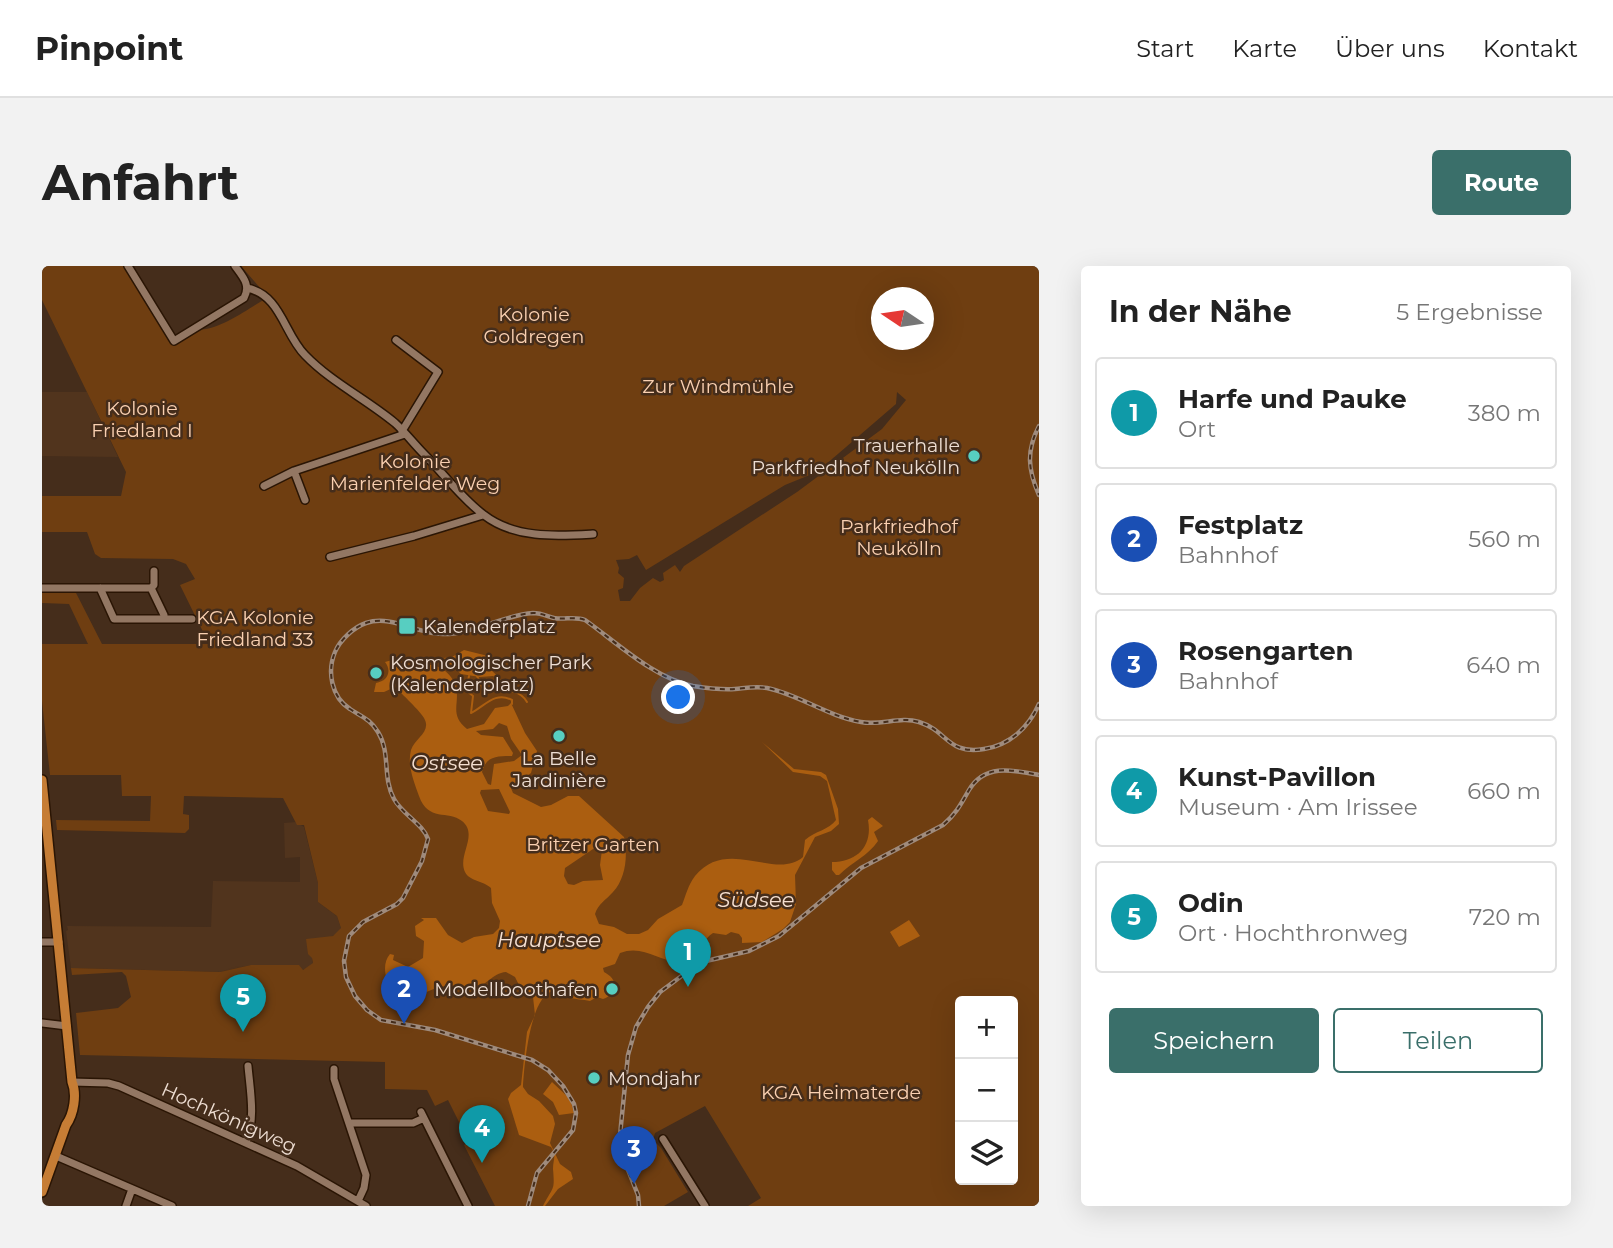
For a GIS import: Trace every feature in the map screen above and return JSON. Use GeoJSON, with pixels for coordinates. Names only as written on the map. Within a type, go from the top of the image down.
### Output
{"type":"FeatureCollection","features":[{"type":"Feature","properties":{"kind":"main road"},"geometry":{"type":"LineString","coordinates":[[42,780],[46,852],[59,942],[74,1088],[70,1120],[45,1178],[42,1192]]}},
{"type":"Feature","properties":{"kind":"street"},"geometry":{"type":"LineString","coordinates":[[128,266],[174,341],[242,300],[247,289],[245,279],[235,266]]}},
{"type":"Feature","properties":{"kind":"street"},"geometry":{"type":"LineString","coordinates":[[247,289],[260,292],[274,306],[305,355],[403,432],[483,515],[523,532],[593,534]]}},
{"type":"Feature","properties":{"kind":"street"},"geometry":{"type":"LineString","coordinates":[[264,486],[295,471],[403,432],[438,372],[396,340]]}},
{"type":"Feature","properties":{"kind":"street"},"geometry":{"type":"LineString","coordinates":[[295,471],[305,500]]}},
{"type":"Feature","properties":{"kind":"street"},"geometry":{"type":"LineString","coordinates":[[330,557],[415,536],[483,515]]}},
{"type":"Feature","properties":{"kind":"street"},"geometry":{"type":"LineString","coordinates":[[151,587],[154,585],[154,570]]}},
{"type":"Feature","properties":{"kind":"street"},"geometry":{"type":"LineString","coordinates":[[42,588],[151,587]]}},
{"type":"Feature","properties":{"kind":"street"},"geometry":{"type":"LineString","coordinates":[[151,587],[164,619]]}},
{"type":"Feature","properties":{"kind":"street"},"geometry":{"type":"LineString","coordinates":[[100,588],[114,619],[192,619]]}},
{"type":"Feature","properties":{"kind":"street"},"geometry":{"type":"LineString","coordinates":[[42,942],[59,942]]}},
{"type":"Feature","properties":{"kind":"street"},"geometry":{"type":"LineString","coordinates":[[42,1023],[67,1026]]}},
{"type":"Feature","properties":{"kind":"street"},"geometry":{"type":"LineString","coordinates":[[246,1142],[251,1116],[248,1066]]}},
{"type":"Feature","properties":{"kind":"street"},"geometry":{"type":"LineString","coordinates":[[334,1069],[334,1079],[366,1175],[358,1201]]}},
{"type":"Feature","properties":{"kind":"street","name":"Hochkönigweg"},"geometry":{"type":"LineString","coordinates":[[72,1082],[119,1086],[297,1166],[366,1206]]}},
{"type":"Feature","properties":{"kind":"street"},"geometry":{"type":"LineString","coordinates":[[348,1123],[413,1123],[422,1115],[468,1206]]}},
{"type":"Feature","properties":{"kind":"street"},"geometry":{"type":"LineString","coordinates":[[663,1139],[705,1206]]}},
{"type":"Feature","properties":{"kind":"street"},"geometry":{"type":"LineString","coordinates":[[56,1156],[172,1206]]}},
{"type":"Feature","properties":{"kind":"street"},"geometry":{"type":"LineString","coordinates":[[126,1206],[132,1189]]}},
{"type":"Feature","properties":{"kind":"shaded area"},"geometry":{"type":"Polygon","coordinates":[[[42,392],[87,392],[118,457],[42,456],[42,392]]]}},
{"type":"Feature","properties":{"kind":"shaded area"},"geometry":{"type":"Polygon","coordinates":[[[296,822],[304,827],[318,883],[318,902],[337,916],[341,928],[312,958],[313,964],[308,968],[302,970],[300,967],[251,965],[220,972],[71,968],[67,926],[211,927],[213,881],[300,882],[300,857],[285,858],[284,823],[296,822]]]}},
{"type":"Feature","properties":{"kind":"green space"},"geometry":{"type":"Polygon","coordinates":[[[42,266],[126,266],[173,343],[197,329],[223,323],[268,297],[241,266],[1039,266],[1039,1206],[748,1206],[761,1198],[705,1106],[655,1133],[653,1140],[661,1148],[688,1192],[664,1206],[495,1206],[464,1145],[469,1142],[448,1100],[435,1106],[427,1090],[385,1089],[385,1062],[80,1055],[76,1013],[118,1008],[131,997],[126,976],[122,972],[72,975],[71,968],[220,972],[251,965],[299,965],[303,970],[313,963],[308,954],[306,939],[333,936],[341,928],[337,916],[318,902],[318,883],[304,825],[297,825],[283,798],[184,796],[183,814],[189,815],[189,829],[185,833],[57,830],[56,820],[150,821],[151,796],[122,796],[121,775],[50,775],[42,701],[42,644],[88,644],[69,604],[42,603],[42,591],[75,591],[102,644],[209,644],[180,585],[195,579],[186,564],[173,559],[101,558],[95,554],[87,532],[42,532],[42,496],[121,496],[126,472],[42,300],[42,266]],[[897,392],[896,404],[817,472],[785,485],[646,570],[637,555],[616,560],[618,573],[624,578],[623,588],[618,590],[620,601],[630,601],[640,588],[653,578],[660,582],[664,580],[663,573],[675,565],[680,572],[684,566],[797,492],[882,429],[906,400],[897,392]]]}},
{"type":"Feature","properties":{"kind":"water"},"geometry":{"type":"Polygon","coordinates":[[[464,650],[488,656],[491,670],[505,683],[493,676],[461,674],[444,658],[464,650]]]}},
{"type":"Feature","properties":{"kind":"water"},"geometry":{"type":"Polygon","coordinates":[[[392,660],[400,670],[428,665],[445,671],[455,683],[458,719],[467,729],[484,724],[495,708],[511,703],[537,751],[531,773],[511,788],[513,793],[541,807],[568,796],[579,796],[624,837],[626,859],[621,880],[595,914],[599,924],[614,927],[627,934],[639,934],[648,930],[658,919],[682,905],[693,879],[708,865],[736,859],[792,863],[803,857],[805,840],[836,820],[827,781],[820,776],[793,772],[762,742],[794,769],[826,775],[838,809],[839,824],[831,831],[815,837],[795,875],[796,904],[790,922],[762,942],[742,943],[739,934],[713,933],[691,958],[682,961],[639,951],[620,953],[615,964],[603,968],[615,986],[608,996],[590,1001],[571,998],[554,991],[546,995],[535,1015],[533,997],[520,987],[515,977],[506,972],[472,989],[445,986],[415,996],[400,995],[387,980],[386,963],[390,954],[394,955],[393,960],[408,967],[423,958],[424,941],[416,936],[415,926],[424,920],[421,918],[436,918],[448,935],[462,943],[474,937],[493,934],[499,928],[500,921],[492,903],[491,888],[465,872],[463,866],[469,832],[467,827],[457,818],[428,809],[419,796],[410,756],[426,723],[419,711],[395,687],[384,692],[374,692],[376,683],[388,675],[385,662],[392,660]],[[499,723],[493,729],[476,731],[481,735],[503,737],[513,753],[512,756],[497,757],[486,763],[482,772],[491,785],[494,764],[514,761],[522,755],[511,739],[507,726],[499,723]],[[499,789],[481,790],[488,811],[509,814],[499,789]],[[596,847],[565,868],[564,876],[568,884],[603,880],[600,865],[602,850],[596,847]]]}},
{"type":"Feature","properties":{"kind":"water"},"geometry":{"type":"Polygon","coordinates":[[[872,817],[883,826],[874,832],[878,841],[865,855],[836,875],[832,870],[832,862],[849,859],[861,851],[868,838],[868,820],[872,817]]]}},
{"type":"Feature","properties":{"kind":"water"},"geometry":{"type":"Polygon","coordinates":[[[909,920],[920,936],[899,947],[890,932],[909,920]]]}},
{"type":"Feature","properties":{"kind":"water"},"geometry":{"type":"Polygon","coordinates":[[[534,1017],[523,1087],[553,1116],[555,1124],[550,1143],[560,1164],[571,1172],[573,1179],[558,1189],[545,1206],[553,1186],[554,1153],[551,1147],[519,1135],[508,1099],[521,1085],[527,1032],[534,1017]]]}},
{"type":"Feature","properties":{"kind":"water"},"geometry":{"type":"Polygon","coordinates":[[[552,1082],[570,1099],[574,1113],[559,1115],[553,1102],[543,1094],[552,1082]]]}},
{"type":"Feature","properties":{"kind":"waterway"},"geometry":{"type":"LineString","coordinates":[[469,676],[462,687],[473,696],[471,713],[495,698],[512,700],[512,704]]}},
{"type":"Feature","properties":{"kind":"waterway"},"geometry":{"type":"LineString","coordinates":[[477,676],[483,689],[513,692],[527,702]]}},
{"type":"Feature","properties":{"kind":"waterway"},"geometry":{"type":"LineString","coordinates":[[505,683],[511,691]]}},
{"type":"Feature","properties":{"kind":"railway"},"geometry":{"type":"LineString","coordinates":[[1039,426],[1030,452],[1033,477],[1039,495]]}},
{"type":"Feature","properties":{"kind":"railway"},"geometry":{"type":"LineString","coordinates":[[528,1206],[537,1173],[573,1130],[576,1113],[574,1104],[563,1086],[548,1070],[532,1060],[435,1030],[381,1020],[367,1010],[355,996],[346,977],[344,961],[349,936],[363,922],[403,898],[422,861],[428,839],[390,791],[384,748],[378,732],[369,721],[344,704],[335,691],[331,667],[337,647],[348,634],[361,625],[376,621],[444,634],[466,631],[522,614],[581,619],[650,668],[679,682],[719,689],[767,688],[861,722],[912,720],[929,726],[962,749],[984,749],[1002,744],[1018,734],[1039,704]]}},
{"type":"Feature","properties":{"kind":"railway"},"geometry":{"type":"LineString","coordinates":[[639,1206],[638,1195],[620,1150],[620,1135],[628,1055],[636,1027],[660,992],[706,961],[749,951],[779,936],[861,868],[943,825],[955,813],[976,781],[983,776],[1000,770],[1039,775]]}},
{"type":"Feature","properties":{"kind":"place","name":"Trauerhalle Parkfriedhof Neukölln"},"geometry":{"type":"Point","coordinates":[974,456]}},
{"type":"Feature","properties":{"kind":"place","name":"Kalenderplatz"},"geometry":{"type":"Point","coordinates":[407,626]}},
{"type":"Feature","properties":{"kind":"place","name":"Kosmologischer Park (Kalenderplatz)"},"geometry":{"type":"Point","coordinates":[376,673]}},
{"type":"Feature","properties":{"kind":"place","name":"La Belle Jardinière"},"geometry":{"type":"Point","coordinates":[559,736]}},
{"type":"Feature","properties":{"kind":"place","name":"Harfe und Pauke"},"geometry":{"type":"Point","coordinates":[688,987]}},
{"type":"Feature","properties":{"kind":"place","name":"Modellboothafen"},"geometry":{"type":"Point","coordinates":[612,989]}},
{"type":"Feature","properties":{"kind":"place","name":"Festplatz"},"geometry":{"type":"Point","coordinates":[404,1024]}},
{"type":"Feature","properties":{"kind":"place","name":"Odin"},"geometry":{"type":"Point","coordinates":[243,1032]}},
{"type":"Feature","properties":{"kind":"place","name":"Mondjahr"},"geometry":{"type":"Point","coordinates":[594,1078]}},
{"type":"Feature","properties":{"kind":"place","name":"Kunst-Pavillon"},"geometry":{"type":"Point","coordinates":[482,1163]}},
{"type":"Feature","properties":{"kind":"place","name":"Rosengarten"},"geometry":{"type":"Point","coordinates":[634,1184]}},
{"type":"Feature","properties":{"kind":"park label","name":"Kolonie Goldregen"},"geometry":{"type":"Point","coordinates":[534,325]}},
{"type":"Feature","properties":{"kind":"park label","name":"Zur Windmühle"},"geometry":{"type":"Point","coordinates":[718,386]}},
{"type":"Feature","properties":{"kind":"park label","name":"Kolonie Friedland I"},"geometry":{"type":"Point","coordinates":[142,419]}},
{"type":"Feature","properties":{"kind":"park label","name":"Kolonie Marienfelder Weg"},"geometry":{"type":"Point","coordinates":[415,472]}},
{"type":"Feature","properties":{"kind":"park label","name":"Parkfriedhof Neukölln"},"geometry":{"type":"Point","coordinates":[899,537]}},
{"type":"Feature","properties":{"kind":"park label","name":"KGA Kolonie Friedland 33"},"geometry":{"type":"Point","coordinates":[255,628]}},
{"type":"Feature","properties":{"kind":"park label","name":"Britzer Garten"},"geometry":{"type":"Point","coordinates":[593,844]}},
{"type":"Feature","properties":{"kind":"park label","name":"KGA Heimaterde"},"geometry":{"type":"Point","coordinates":[841,1092]}},
{"type":"Feature","properties":{"kind":"water label","name":"Ostsee"},"geometry":{"type":"Point","coordinates":[447,762]}},
{"type":"Feature","properties":{"kind":"water label","name":"Südsee"},"geometry":{"type":"Point","coordinates":[756,899]}},
{"type":"Feature","properties":{"kind":"water label","name":"Hauptsee"},"geometry":{"type":"Point","coordinates":[549,939]}}]}
